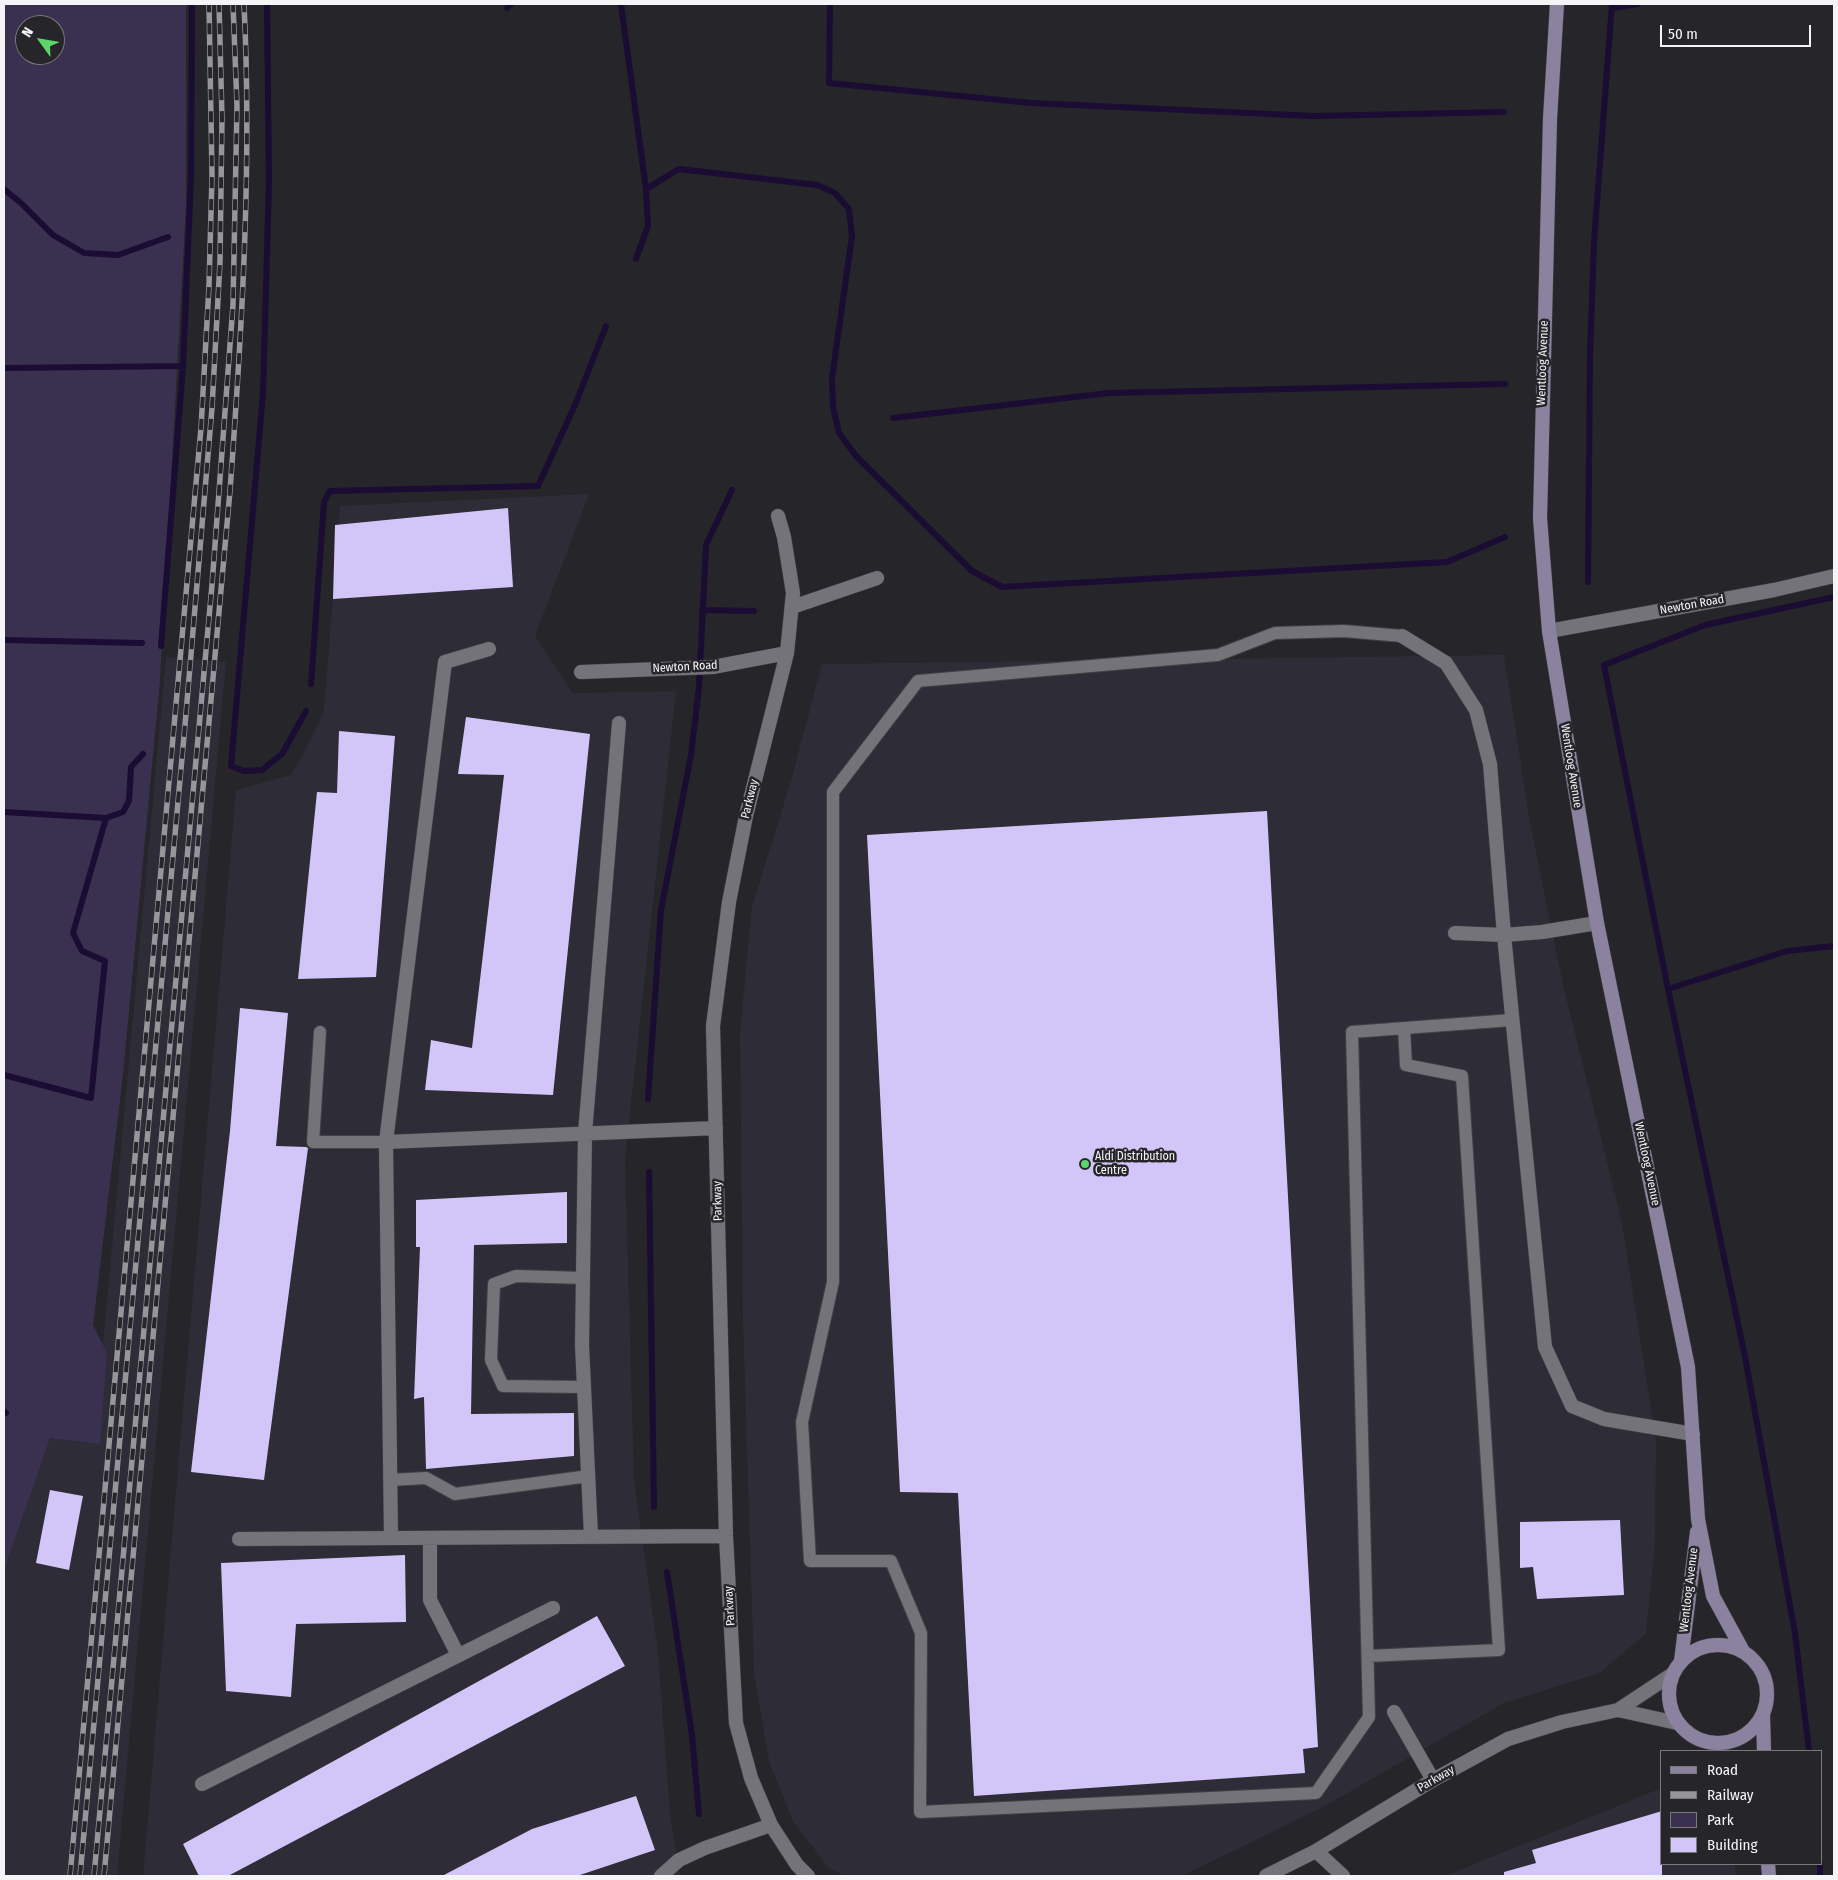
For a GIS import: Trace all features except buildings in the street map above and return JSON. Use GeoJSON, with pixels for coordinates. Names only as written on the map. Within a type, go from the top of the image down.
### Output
{"type":"FeatureCollection","features":[{"type":"Feature","properties":{"kind":"main road","name":"Wentloog Avenue"},"geometry":{"type":"LineString","coordinates":[[1557,4],[1550,119],[1540,518],[1549,631],[1597,923],[1688,1367],[1698,1519],[1713,1596],[1743,1651]]}},
{"type":"Feature","properties":{"kind":"main road","name":"Wentloog Avenue"},"geometry":{"type":"LineString","coordinates":[[1681,1660],[1698,1519]]}},
{"type":"Feature","properties":{"kind":"main road","name":"Wentloog Avenue"},"geometry":{"type":"LineString","coordinates":[[1763,1714],[1753,1729],[1725,1748],[1690,1736],[1677,1724],[1670,1709],[1668,1692],[1672,1675],[1681,1660],[1694,1650],[1711,1644],[1727,1645],[1743,1651],[1756,1662],[1765,1678],[1768,1695],[1763,1714],[1764,1750]]}},
{"type":"Feature","properties":{"kind":"street","name":"Parkway"},"geometry":{"type":"LineString","coordinates":[[778,516],[789,563],[793,593],[787,653],[746,816],[729,902],[713,1026],[726,1536],[736,1723],[751,1778],[771,1825],[797,1865],[808,1876]]}},
{"type":"Feature","properties":{"kind":"street","name":"Newton Road"},"geometry":{"type":"LineString","coordinates":[[1549,631],[1774,590],[1834,576]]}},
{"type":"Feature","properties":{"kind":"street"},"geometry":{"type":"LineString","coordinates":[[792,607],[877,578]]}},
{"type":"Feature","properties":{"kind":"street"},"geometry":{"type":"LineString","coordinates":[[1402,636],[1446,663],[1476,710],[1490,764],[1504,936],[1545,1347],[1572,1406],[1604,1419],[1693,1434]]}},
{"type":"Feature","properties":{"kind":"street"},"geometry":{"type":"LineString","coordinates":[[391,1538],[386,1142],[445,662],[489,649]]}},
{"type":"Feature","properties":{"kind":"street","name":"Newton Road"},"geometry":{"type":"LineString","coordinates":[[581,672],[713,667],[787,653]]}},
{"type":"Feature","properties":{"kind":"street"},"geometry":{"type":"LineString","coordinates":[[592,1536],[582,1345],[585,1133],[619,723]]}},
{"type":"Feature","properties":{"kind":"street"},"geometry":{"type":"LineString","coordinates":[[1455,933],[1504,936],[1597,923]]}},
{"type":"Feature","properties":{"kind":"street"},"geometry":{"type":"LineString","coordinates":[[386,1142],[716,1128]]}},
{"type":"Feature","properties":{"kind":"street"},"geometry":{"type":"LineString","coordinates":[[238,1539],[726,1536]]}},
{"type":"Feature","properties":{"kind":"street"},"geometry":{"type":"LineString","coordinates":[[430,1538],[430,1600],[458,1655]]}},
{"type":"Feature","properties":{"kind":"street"},"geometry":{"type":"LineString","coordinates":[[202,1784],[553,1608]]}},
{"type":"Feature","properties":{"kind":"street","name":"Parkway"},"geometry":{"type":"LineString","coordinates":[[1266,1876],[1316,1851],[1433,1780],[1508,1739],[1562,1722],[1618,1710],[1672,1675]]}},
{"type":"Feature","properties":{"kind":"street","name":"Parkway"},"geometry":{"type":"LineString","coordinates":[[1618,1710],[1677,1724]]}},
{"type":"Feature","properties":{"kind":"street"},"geometry":{"type":"LineString","coordinates":[[1394,1712],[1433,1780]]}},
{"type":"Feature","properties":{"kind":"street"},"geometry":{"type":"LineString","coordinates":[[661,1876],[679,1860],[706,1848],[771,1825]]}},
{"type":"Feature","properties":{"kind":"street"},"geometry":{"type":"LineString","coordinates":[[1316,1851],[1343,1876]]}},
{"type":"Feature","properties":{"kind":"lane"},"geometry":{"type":"LineString","coordinates":[[1402,636],[1344,631],[1275,633],[1218,655],[918,681],[833,792],[833,1282],[802,1422],[810,1561],[891,1561],[921,1633],[920,1812],[1316,1793],[1369,1717],[1352,1032],[1512,1020]]}},
{"type":"Feature","properties":{"kind":"lane"},"geometry":{"type":"LineString","coordinates":[[1368,1656],[1499,1650],[1462,1076],[1406,1065],[1404,1028]]}},
{"type":"Feature","properties":{"kind":"lane"},"geometry":{"type":"LineString","coordinates":[[320,1032],[312,1142],[386,1142]]}},
{"type":"Feature","properties":{"kind":"lane"},"geometry":{"type":"LineString","coordinates":[[583,1278],[516,1276],[494,1284],[491,1360],[503,1386],[584,1387]]}},
{"type":"Feature","properties":{"kind":"lane"},"geometry":{"type":"LineString","coordinates":[[390,1480],[426,1478],[454,1494],[589,1476]]}},
{"type":"Feature","properties":{"kind":"shaded area"},"geometry":{"type":"Polygon","coordinates":[[[589,494],[535,636],[573,693],[676,691],[625,1160],[634,1480],[658,1652],[670,1814],[680,1876],[143,1876],[236,790],[291,775],[324,711],[340,506],[589,494]]]}},
{"type":"Feature","properties":{"kind":"shaded area","name":"Aldi Distribution Centre"},"geometry":{"type":"Polygon","coordinates":[[[1504,655],[1530,823],[1564,989],[1622,1223],[1656,1441],[1655,1543],[1646,1633],[1600,1673],[1504,1703],[1323,1807],[1182,1876],[845,1876],[828,1867],[793,1821],[769,1761],[754,1672],[743,1320],[740,1032],[752,907],[790,784],[822,664],[1504,655]]]}},
{"type":"Feature","properties":{"kind":"shaded area"},"geometry":{"type":"Polygon","coordinates":[[[166,657],[226,662],[117,1876],[4,1876],[4,1545],[48,1436],[94,1443],[166,657]]]}},
{"type":"Feature","properties":{"kind":"shaded area"},"geometry":{"type":"Polygon","coordinates":[[[1659,1789],[1660,1865],[1735,1865],[1736,1876],[1445,1876],[1659,1789]]]}},
{"type":"Feature","properties":{"kind":"green space"},"geometry":{"type":"Polygon","coordinates":[[[4,4],[186,4],[186,206],[160,680],[123,1075],[93,1325],[107,1353],[100,1444],[50,1438],[4,1570],[4,4]]]}},
{"type":"Feature","properties":{"kind":"waterway"},"geometry":{"type":"LineString","coordinates":[[161,646],[183,366],[191,176],[192,4]]}},
{"type":"Feature","properties":{"kind":"waterway"},"geometry":{"type":"LineString","coordinates":[[267,4],[269,181],[263,393],[231,766],[244,771],[262,770],[282,754],[306,711]]}},
{"type":"Feature","properties":{"kind":"waterway"},"geometry":{"type":"LineString","coordinates":[[507,8],[511,4]]}},
{"type":"Feature","properties":{"kind":"waterway"},"geometry":{"type":"LineString","coordinates":[[621,4],[646,189]]}},
{"type":"Feature","properties":{"kind":"waterway"},"geometry":{"type":"LineString","coordinates":[[830,4],[829,83],[1031,103],[1314,116],[1504,112]]}},
{"type":"Feature","properties":{"kind":"waterway"},"geometry":{"type":"LineString","coordinates":[[1588,582],[1590,355],[1594,242],[1612,4]]}},
{"type":"Feature","properties":{"kind":"waterway"},"geometry":{"type":"LineString","coordinates":[[1612,8],[1638,4]]}},
{"type":"Feature","properties":{"kind":"waterway"},"geometry":{"type":"LineString","coordinates":[[636,259],[648,226],[646,189],[679,169],[817,185],[835,193],[849,209],[852,236],[832,378],[833,407],[839,433],[856,456],[972,571],[1002,587],[1447,562],[1505,537]]}},
{"type":"Feature","properties":{"kind":"waterway"},"geometry":{"type":"LineString","coordinates":[[4,189],[53,235],[84,253],[118,255],[168,237]]}},
{"type":"Feature","properties":{"kind":"waterway"},"geometry":{"type":"LineString","coordinates":[[311,684],[324,502],[330,491],[538,486],[575,405],[606,326]]}},
{"type":"Feature","properties":{"kind":"waterway"},"geometry":{"type":"LineString","coordinates":[[4,368],[183,366]]}},
{"type":"Feature","properties":{"kind":"waterway"},"geometry":{"type":"LineString","coordinates":[[893,418],[1109,393],[1505,384]]}},
{"type":"Feature","properties":{"kind":"waterway"},"geometry":{"type":"LineString","coordinates":[[648,1099],[661,910],[691,755],[699,687],[706,545],[732,490]]}},
{"type":"Feature","properties":{"kind":"waterway"},"geometry":{"type":"LineString","coordinates":[[1809,1750],[1795,1633],[1745,1357],[1668,989],[1604,665],[1705,625],[1834,597]]}},
{"type":"Feature","properties":{"kind":"waterway"},"geometry":{"type":"LineString","coordinates":[[702,610],[754,611]]}},
{"type":"Feature","properties":{"kind":"waterway"},"geometry":{"type":"LineString","coordinates":[[4,640],[142,643]]}},
{"type":"Feature","properties":{"kind":"waterway"},"geometry":{"type":"LineString","coordinates":[[4,812],[106,818],[123,812],[129,801],[131,767],[143,754]]}},
{"type":"Feature","properties":{"kind":"waterway"},"geometry":{"type":"LineString","coordinates":[[4,1075],[91,1098],[105,961],[82,951],[73,933],[106,818]]}},
{"type":"Feature","properties":{"kind":"waterway"},"geometry":{"type":"LineString","coordinates":[[1668,989],[1787,951],[1834,946]]}},
{"type":"Feature","properties":{"kind":"waterway"},"geometry":{"type":"LineString","coordinates":[[649,1172],[654,1507]]}},
{"type":"Feature","properties":{"kind":"waterway"},"geometry":{"type":"LineString","coordinates":[[667,1572],[692,1735],[699,1814]]}},
{"type":"Feature","properties":{"kind":"waterway"},"geometry":{"type":"LineString","coordinates":[[1820,1865],[1820,1876]]}},
{"type":"Feature","properties":{"kind":"railway"},"geometry":{"type":"LineString","coordinates":[[70,1876],[201,428],[209,286],[212,176],[209,4]]}},
{"type":"Feature","properties":{"kind":"railway"},"geometry":{"type":"LineString","coordinates":[[80,1876],[212,408],[220,262],[222,118],[219,4]]}},
{"type":"Feature","properties":{"kind":"railway"},"geometry":{"type":"LineString","coordinates":[[94,1876],[212,585],[233,305],[237,106],[233,4]]}},
{"type":"Feature","properties":{"kind":"railway"},"geometry":{"type":"LineString","coordinates":[[104,1876],[230,491],[242,308],[246,186],[247,126],[244,4]]}},
{"type":"Feature","properties":{"kind":"place","name":"Aldi Distribution Centre"},"geometry":{"type":"Point","coordinates":[1085,1164]}}]}
